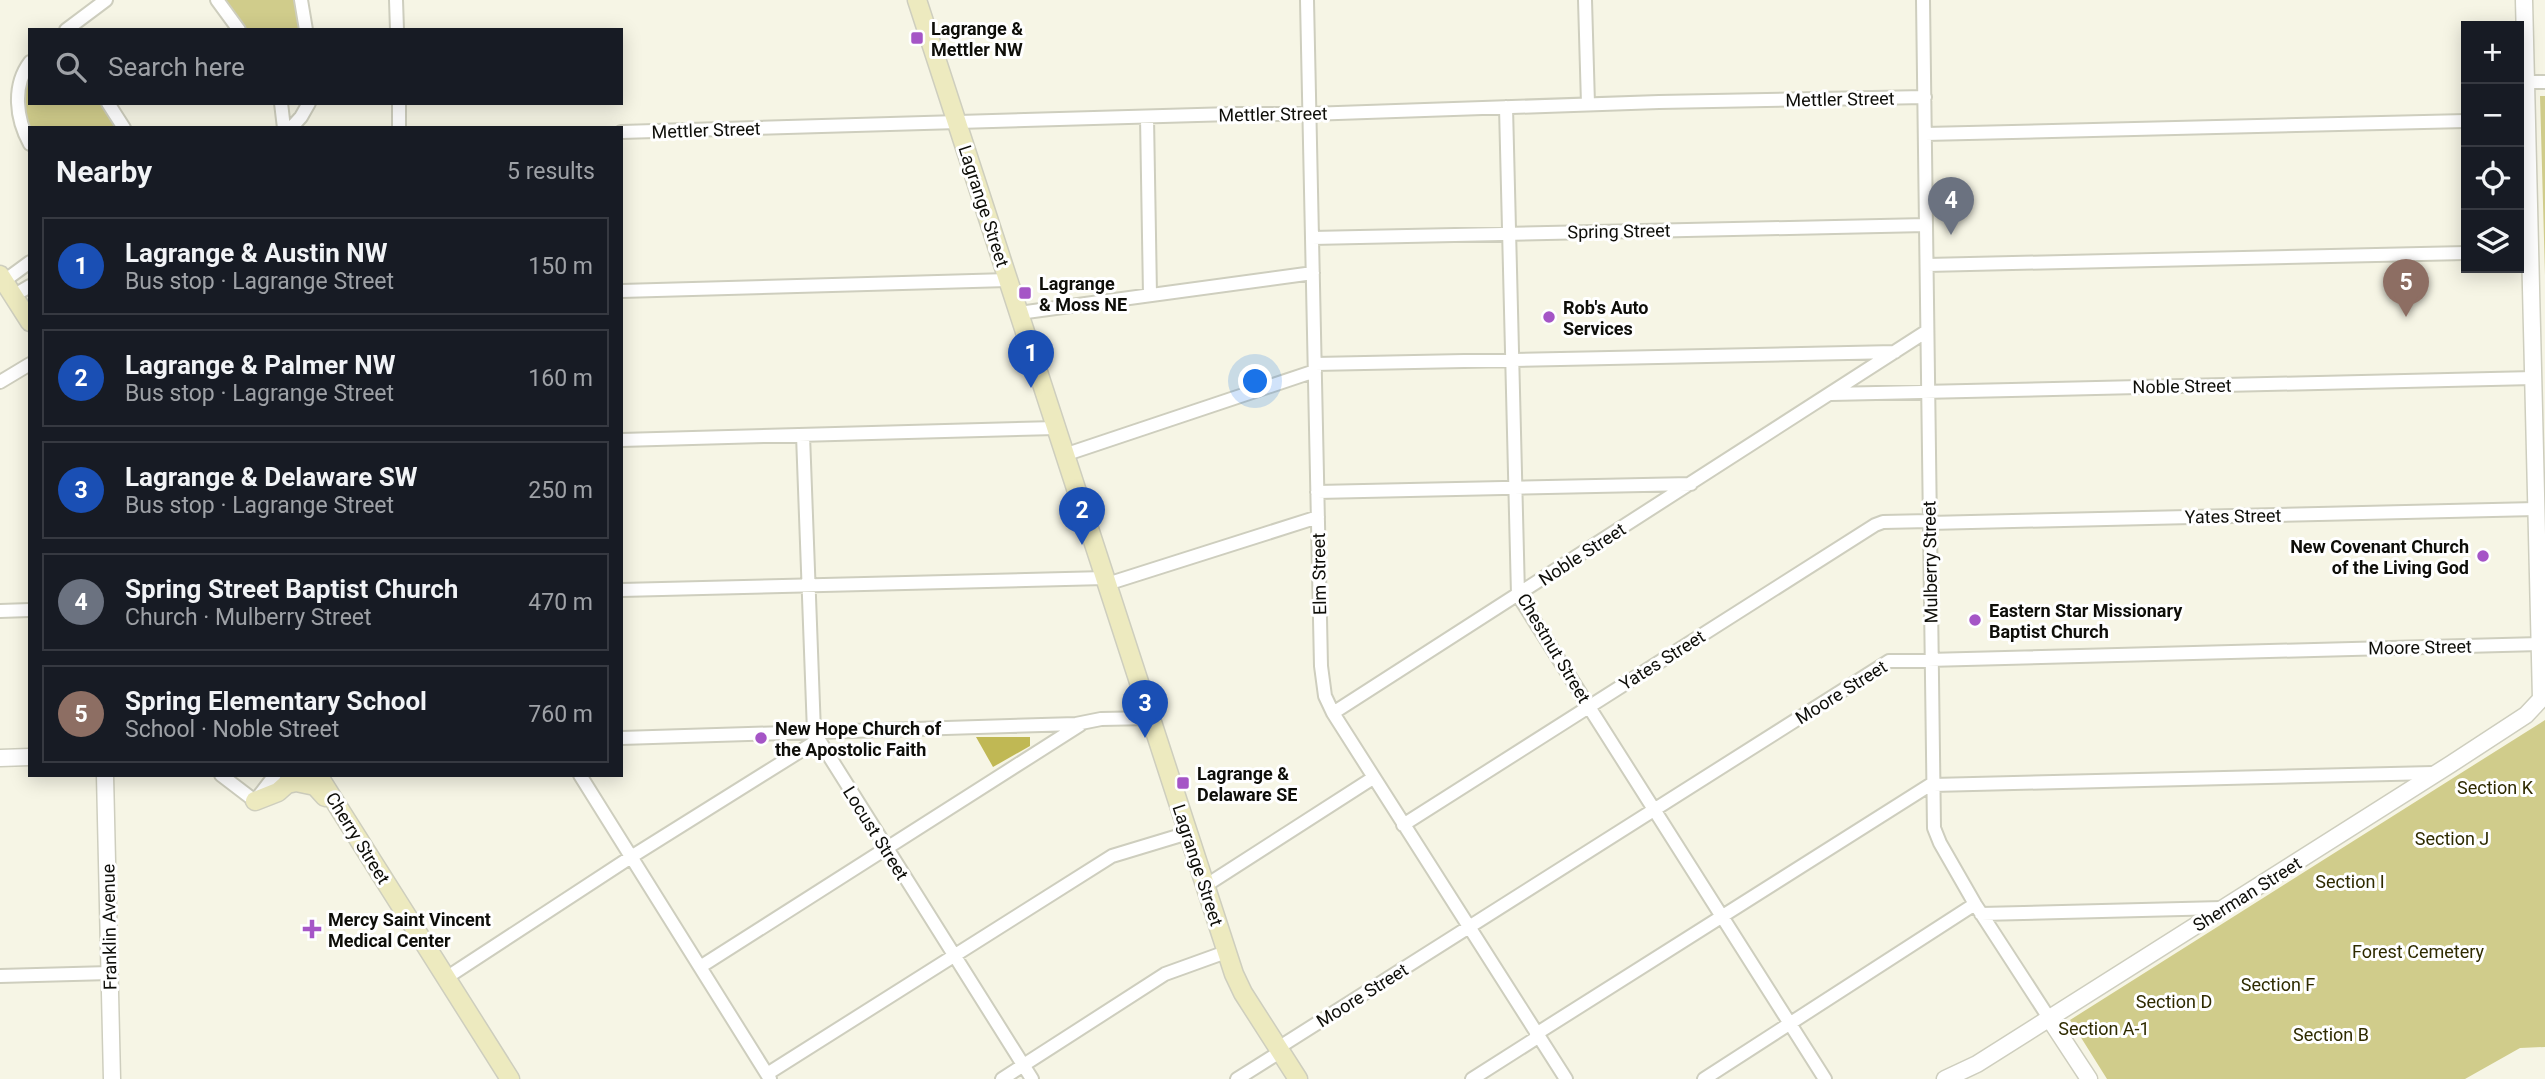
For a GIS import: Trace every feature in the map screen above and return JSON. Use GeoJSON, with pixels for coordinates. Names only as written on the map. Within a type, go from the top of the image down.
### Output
{"type":"FeatureCollection","features":[{"type":"Feature","properties":{"kind":"main road","name":"Lagrange Street"},"geometry":{"type":"LineString","coordinates":[[917,0],[1226,952],[1242,993],[1298,1079]]}},
{"type":"Feature","properties":{"kind":"main road"},"geometry":{"type":"LineString","coordinates":[[6,284],[28,319]]}},
{"type":"Feature","properties":{"kind":"main road","name":"Cherry Street"},"geometry":{"type":"LineString","coordinates":[[319,777],[510,1079]]}},
{"type":"Feature","properties":{"kind":"main road"},"geometry":{"type":"LineString","coordinates":[[255,801],[278,792],[287,783],[305,782],[315,786],[344,817]]}},
{"type":"Feature","properties":{"kind":"street"},"geometry":{"type":"LineString","coordinates":[[69,28],[106,0]]}},
{"type":"Feature","properties":{"kind":"street"},"geometry":{"type":"LineString","coordinates":[[217,0],[238,28]]}},
{"type":"Feature","properties":{"kind":"street"},"geometry":{"type":"LineString","coordinates":[[301,0],[306,28]]}},
{"type":"Feature","properties":{"kind":"street"},"geometry":{"type":"LineString","coordinates":[[396,0],[397,28]]}},
{"type":"Feature","properties":{"kind":"street","name":"Elm Street"},"geometry":{"type":"LineString","coordinates":[[1307,0],[1321,666],[1325,696],[1373,778],[1566,1079]]}},
{"type":"Feature","properties":{"kind":"street"},"geometry":{"type":"LineString","coordinates":[[1585,0],[1588,104]]}},
{"type":"Feature","properties":{"kind":"street","name":"Mulberry Street"},"geometry":{"type":"LineString","coordinates":[[1923,0],[1934,828],[1978,909],[2089,1079]]}},
{"type":"Feature","properties":{"kind":"street"},"geometry":{"type":"LineString","coordinates":[[2524,0],[2524,107]]}},
{"type":"Feature","properties":{"kind":"street"},"geometry":{"type":"LineString","coordinates":[[83,28],[91,11]]}},
{"type":"Feature","properties":{"kind":"street"},"geometry":{"type":"LineString","coordinates":[[28,66],[20,82],[18,99],[21,124],[28,140]]}},
{"type":"Feature","properties":{"kind":"street"},"geometry":{"type":"LineString","coordinates":[[2526,82],[2545,82]]}},
{"type":"Feature","properties":{"kind":"street","name":"Mettler Street"},"geometry":{"type":"LineString","coordinates":[[623,132],[1925,97]]}},
{"type":"Feature","properties":{"kind":"street"},"geometry":{"type":"LineString","coordinates":[[109,105],[123,126]]}},
{"type":"Feature","properties":{"kind":"street"},"geometry":{"type":"LineString","coordinates":[[281,105],[284,126]]}},
{"type":"Feature","properties":{"kind":"street"},"geometry":{"type":"LineString","coordinates":[[293,126],[308,105]]}},
{"type":"Feature","properties":{"kind":"street"},"geometry":{"type":"LineString","coordinates":[[399,105],[399,126]]}},
{"type":"Feature","properties":{"kind":"street","name":"Chestnut Street"},"geometry":{"type":"LineString","coordinates":[[1506,107],[1518,595],[1825,1079]]}},
{"type":"Feature","properties":{"kind":"street"},"geometry":{"type":"LineString","coordinates":[[1147,117],[1150,295]]}},
{"type":"Feature","properties":{"kind":"street"},"geometry":{"type":"LineString","coordinates":[[1925,134],[2461,121]]}},
{"type":"Feature","properties":{"kind":"street"},"geometry":{"type":"LineString","coordinates":[[2523,147],[2524,210]]}},
{"type":"Feature","properties":{"kind":"street","name":"Spring Street"},"geometry":{"type":"LineString","coordinates":[[1312,238],[1926,225]]}},
{"type":"Feature","properties":{"kind":"street"},"geometry":{"type":"LineString","coordinates":[[2524,251],[2534,378],[2540,644]]}},
{"type":"Feature","properties":{"kind":"street"},"geometry":{"type":"LineString","coordinates":[[1927,265],[2461,253]]}},
{"type":"Feature","properties":{"kind":"street"},"geometry":{"type":"LineString","coordinates":[[6,284],[28,264]]}},
{"type":"Feature","properties":{"kind":"street"},"geometry":{"type":"LineString","coordinates":[[1019,313],[1313,273]]}},
{"type":"Feature","properties":{"kind":"street"},"geometry":{"type":"LineString","coordinates":[[623,291],[1008,280]]}},
{"type":"Feature","properties":{"kind":"street"},"geometry":{"type":"LineString","coordinates":[[6,284],[28,286]]}},
{"type":"Feature","properties":{"kind":"street","name":"Noble Street"},"geometry":{"type":"LineString","coordinates":[[1333,713],[1927,331]]}},
{"type":"Feature","properties":{"kind":"street"},"geometry":{"type":"LineString","coordinates":[[1064,455],[1315,367],[1896,352]]}},
{"type":"Feature","properties":{"kind":"street"},"geometry":{"type":"LineString","coordinates":[[0,382],[28,365]]}},
{"type":"Feature","properties":{"kind":"street","name":"Noble Street"},"geometry":{"type":"LineString","coordinates":[[1831,394],[2534,378]]}},
{"type":"Feature","properties":{"kind":"street"},"geometry":{"type":"LineString","coordinates":[[623,440],[1056,428]]}},
{"type":"Feature","properties":{"kind":"street","name":"Locust Street"},"geometry":{"type":"LineString","coordinates":[[803,435],[816,736],[1032,1079]]}},
{"type":"Feature","properties":{"kind":"street"},"geometry":{"type":"LineString","coordinates":[[1317,492],[1691,484]]}},
{"type":"Feature","properties":{"kind":"street","name":"Yates Street"},"geometry":{"type":"LineString","coordinates":[[1403,825],[1883,522],[2536,509]]}},
{"type":"Feature","properties":{"kind":"street"},"geometry":{"type":"LineString","coordinates":[[623,590],[1106,581],[1318,517]]}},
{"type":"Feature","properties":{"kind":"street"},"geometry":{"type":"LineString","coordinates":[[0,611],[28,610]]}},
{"type":"Feature","properties":{"kind":"street","name":"Moore Street"},"geometry":{"type":"LineString","coordinates":[[1237,1079],[1468,928],[1889,660],[2540,644]]}},
{"type":"Feature","properties":{"kind":"street","name":"Sherman Street"},"geometry":{"type":"LineString","coordinates":[[1945,1079],[1977,1064],[2526,715],[2541,699],[2540,644]]}},
{"type":"Feature","properties":{"kind":"street"},"geometry":{"type":"LineString","coordinates":[[623,738],[816,736],[1151,718]]}},
{"type":"Feature","properties":{"kind":"street"},"geometry":{"type":"LineString","coordinates":[[700,967],[1083,723]]}},
{"type":"Feature","properties":{"kind":"street"},"geometry":{"type":"LineString","coordinates":[[446,978],[816,736]]}},
{"type":"Feature","properties":{"kind":"street"},"geometry":{"type":"LineString","coordinates":[[0,758],[28,757]]}},
{"type":"Feature","properties":{"kind":"street"},"geometry":{"type":"LineString","coordinates":[[1472,1079],[1933,784],[2433,774]]}},
{"type":"Feature","properties":{"kind":"street","name":"Franklin Avenue"},"geometry":{"type":"LineString","coordinates":[[105,777],[113,1079]]}},
{"type":"Feature","properties":{"kind":"street"},"geometry":{"type":"LineString","coordinates":[[224,777],[255,801],[273,777]]}},
{"type":"Feature","properties":{"kind":"street"},"geometry":{"type":"LineString","coordinates":[[581,777],[769,1077],[1112,856],[1188,833]]}},
{"type":"Feature","properties":{"kind":"street"},"geometry":{"type":"LineString","coordinates":[[1205,886],[1373,778]]}},
{"type":"Feature","properties":{"kind":"street"},"geometry":{"type":"LineString","coordinates":[[1704,1079],[1978,909],[2224,908]]}},
{"type":"Feature","properties":{"kind":"street"},"geometry":{"type":"LineString","coordinates":[[1002,1079],[1165,974],[1226,952]]}},
{"type":"Feature","properties":{"kind":"street"},"geometry":{"type":"LineString","coordinates":[[0,976],[110,973]]}},
{"type":"Feature","properties":{"kind":"green space"},"geometry":{"type":"Polygon","coordinates":[[[222,0],[297,0],[301,28],[243,28],[222,0]]]}},
{"type":"Feature","properties":{"kind":"green space"},"geometry":{"type":"Polygon","coordinates":[[[28,76],[28,105],[104,105],[118,126],[28,126],[24,102],[28,76]]]}},
{"type":"Feature","properties":{"kind":"green space"},"geometry":{"type":"Polygon","coordinates":[[[2540,96],[2545,96],[2545,275],[2540,96]]]}},
{"type":"Feature","properties":{"kind":"green space","name":"Forest Cemetery"},"geometry":{"type":"Polygon","coordinates":[[[2545,720],[2545,1047],[2520,1048],[2465,1079],[2107,1079],[2070,1020],[2545,720]]]}},
{"type":"Feature","properties":{"kind":"shaded area"},"geometry":{"type":"Polygon","coordinates":[[[976,737],[1030,737],[1030,746],[993,767],[976,737]]]}},
{"type":"Feature","properties":{"kind":"place","name":"Lagrange & Mettler NW"},"geometry":{"type":"Point","coordinates":[917,38]}},
{"type":"Feature","properties":{"kind":"place","name":"Spring Street Baptist Church"},"geometry":{"type":"Point","coordinates":[1951,235]}},
{"type":"Feature","properties":{"kind":"place","name":"Lagrange & Moss NE"},"geometry":{"type":"Point","coordinates":[1025,293]}},
{"type":"Feature","properties":{"kind":"place","name":"Rob's Auto Services"},"geometry":{"type":"Point","coordinates":[1549,317]}},
{"type":"Feature","properties":{"kind":"place","name":"Spring Elementary School"},"geometry":{"type":"Point","coordinates":[2406,317]}},
{"type":"Feature","properties":{"kind":"place","name":"Lagrange & Austin NW"},"geometry":{"type":"Point","coordinates":[1031,388]}},
{"type":"Feature","properties":{"kind":"place","name":"Lagrange & Palmer NW"},"geometry":{"type":"Point","coordinates":[1082,545]}},
{"type":"Feature","properties":{"kind":"place","name":"New Covenant Church of the Living God"},"geometry":{"type":"Point","coordinates":[2483,556]}},
{"type":"Feature","properties":{"kind":"place","name":"Eastern Star Missionary Baptist Church"},"geometry":{"type":"Point","coordinates":[1975,620]}},
{"type":"Feature","properties":{"kind":"place","name":"New Hope Church of the Apostolic Faith"},"geometry":{"type":"Point","coordinates":[761,738]}},
{"type":"Feature","properties":{"kind":"place","name":"Lagrange & Delaware SW"},"geometry":{"type":"Point","coordinates":[1145,738]}},
{"type":"Feature","properties":{"kind":"place","name":"Lagrange & Delaware SE"},"geometry":{"type":"Point","coordinates":[1183,783]}},
{"type":"Feature","properties":{"kind":"place","name":"Mercy Saint Vincent Medical Center"},"geometry":{"type":"Point","coordinates":[312,929]}},
{"type":"Feature","properties":{"kind":"park label","name":"Section K"},"geometry":{"type":"Point","coordinates":[2495,787]}},
{"type":"Feature","properties":{"kind":"park label","name":"Section J"},"geometry":{"type":"Point","coordinates":[2452,838]}},
{"type":"Feature","properties":{"kind":"park label","name":"Section I"},"geometry":{"type":"Point","coordinates":[2350,881]}},
{"type":"Feature","properties":{"kind":"park label","name":"Section F"},"geometry":{"type":"Point","coordinates":[2278,984]}},
{"type":"Feature","properties":{"kind":"park label","name":"Section D"},"geometry":{"type":"Point","coordinates":[2174,1001]}},
{"type":"Feature","properties":{"kind":"park label","name":"Section A-1"},"geometry":{"type":"Point","coordinates":[2104,1028]}},
{"type":"Feature","properties":{"kind":"park label","name":"Section B"},"geometry":{"type":"Point","coordinates":[2331,1034]}}]}
